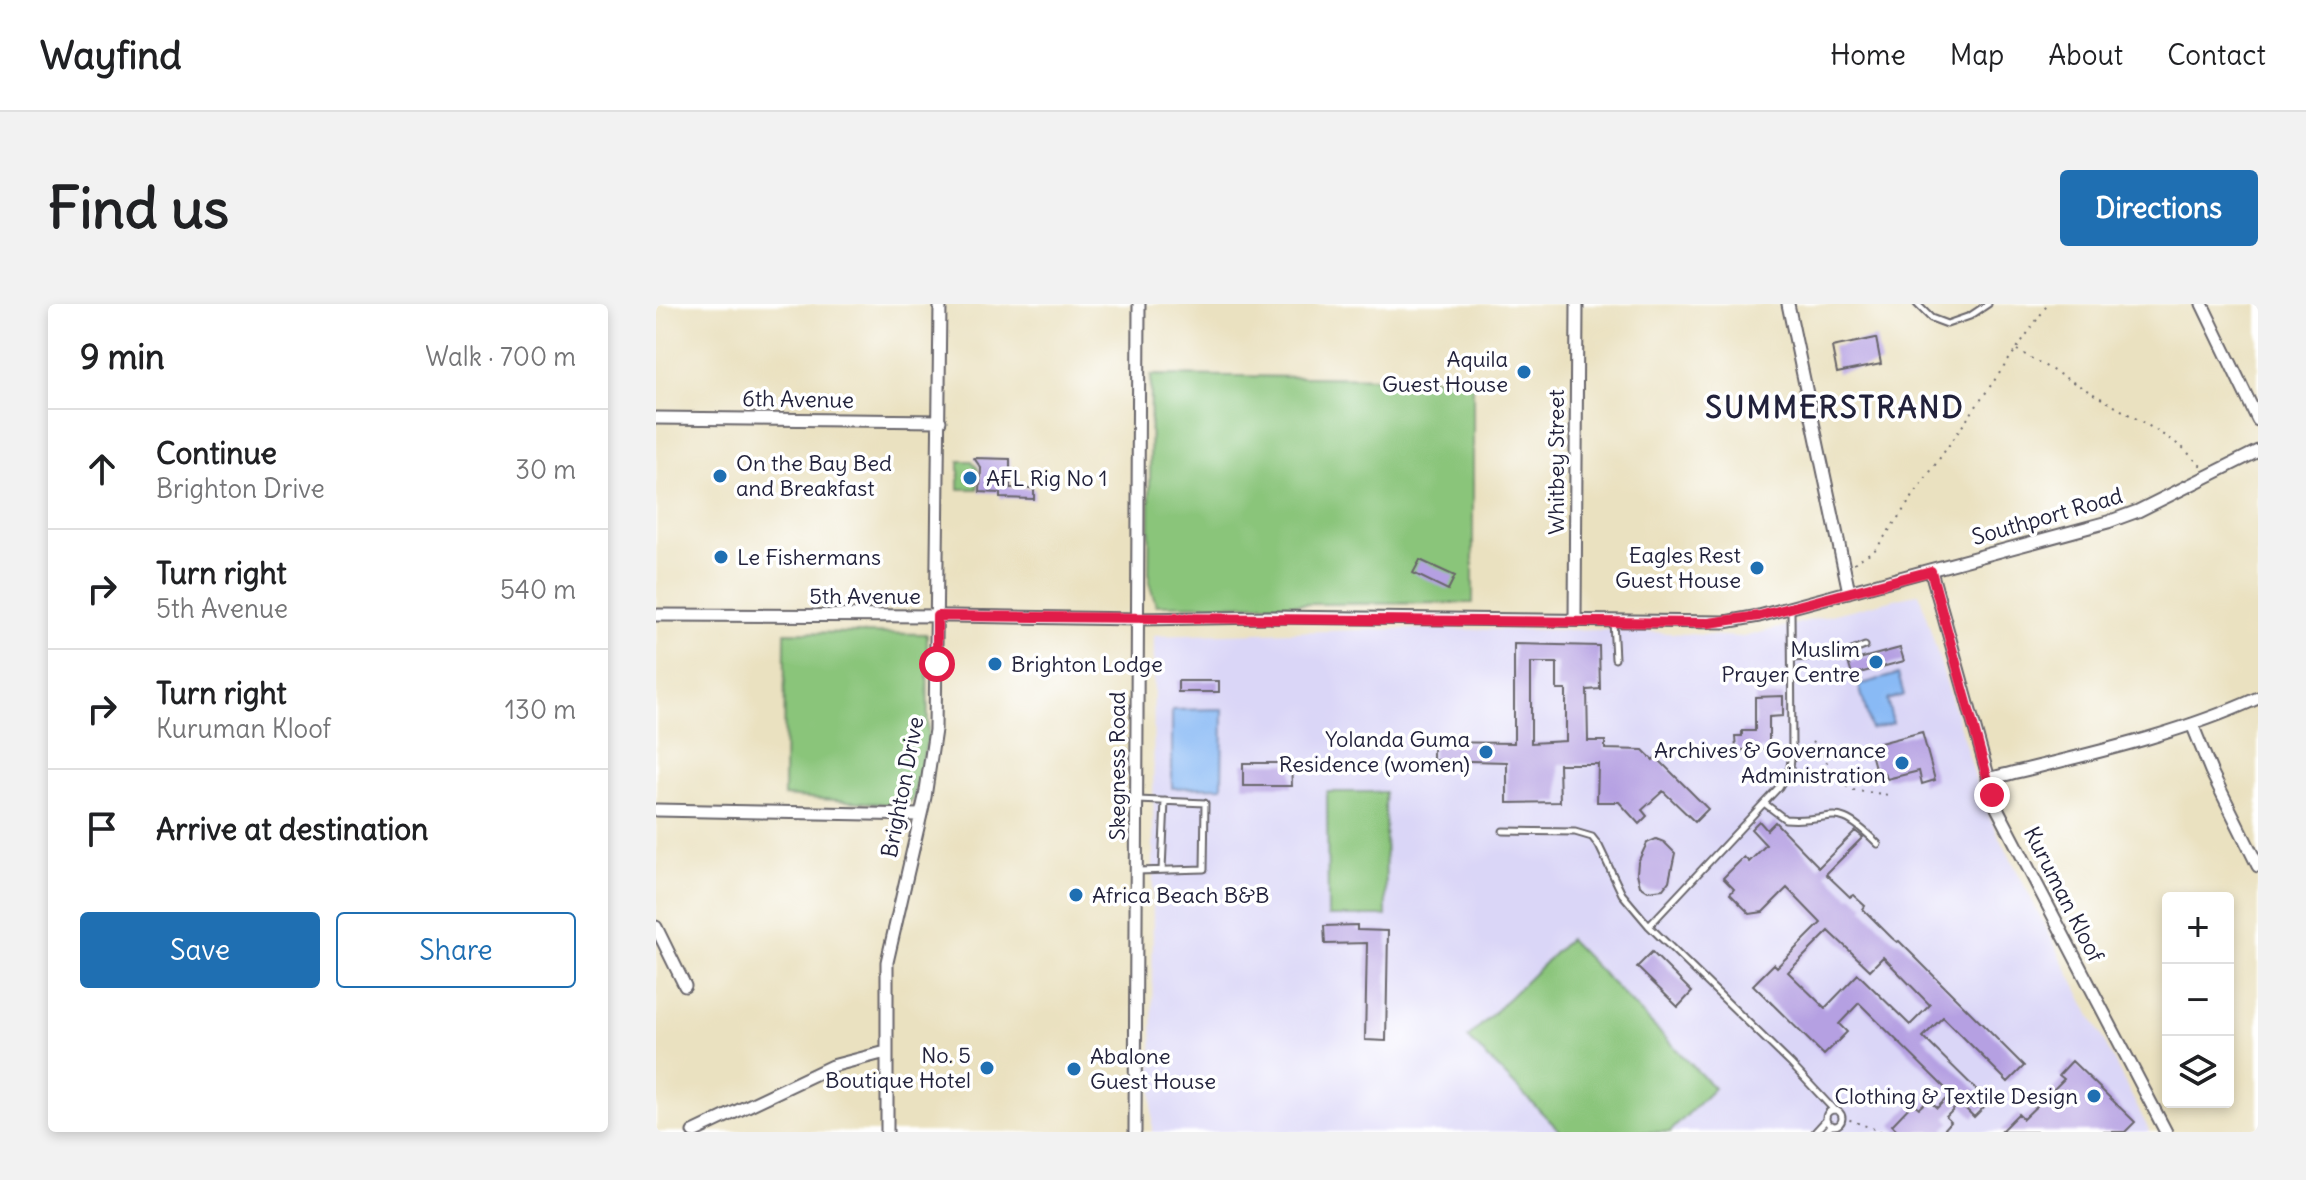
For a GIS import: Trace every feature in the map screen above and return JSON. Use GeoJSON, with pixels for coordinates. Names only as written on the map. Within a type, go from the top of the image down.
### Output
{"type":"FeatureCollection","features":[{"type":"Feature","properties":{"kind":"street","name":"Brighton Drive"},"geometry":{"type":"LineString","coordinates":[[887,1132],[887,962],[927,784],[935,730],[940,304]]}},
{"type":"Feature","properties":{"kind":"street","name":"Skegness Road"},"geometry":{"type":"LineString","coordinates":[[1135,1132],[1139,304]]}},
{"type":"Feature","properties":{"kind":"street","name":"Whitbey Street"},"geometry":{"type":"LineString","coordinates":[[1575,620],[1577,304]]}},
{"type":"Feature","properties":{"kind":"street"},"geometry":{"type":"LineString","coordinates":[[1788,304],[1849,592]]}},
{"type":"Feature","properties":{"kind":"street"},"geometry":{"type":"LineString","coordinates":[[2202,304],[2258,420]]}},
{"type":"Feature","properties":{"kind":"street","name":"6th Avenue"},"geometry":{"type":"LineString","coordinates":[[656,418],[940,421]]}},
{"type":"Feature","properties":{"kind":"street","name":"Southport Road"},"geometry":{"type":"LineString","coordinates":[[1931,571],[2121,518],[2258,451]]}},
{"type":"Feature","properties":{"kind":"street","name":"5th Avenue"},"geometry":{"type":"LineString","coordinates":[[656,615],[1725,622],[1931,571]]}},
{"type":"Feature","properties":{"kind":"street","name":"Kuruman Kloof"},"geometry":{"type":"LineString","coordinates":[[1931,571],[1997,808],[2166,1132]]}},
{"type":"Feature","properties":{"kind":"street"},"geometry":{"type":"LineString","coordinates":[[1988,779],[2192,724],[2258,698]]}},
{"type":"Feature","properties":{"kind":"street"},"geometry":{"type":"LineString","coordinates":[[2192,724],[2211,771],[2258,866]]}},
{"type":"Feature","properties":{"kind":"street"},"geometry":{"type":"LineString","coordinates":[[656,810],[919,815]]}},
{"type":"Feature","properties":{"kind":"street"},"geometry":{"type":"LineString","coordinates":[[656,927],[685,986]]}},
{"type":"Feature","properties":{"kind":"street"},"geometry":{"type":"LineString","coordinates":[[693,1132],[832,1066],[886,1052]]}},
{"type":"Feature","properties":{"kind":"lane"},"geometry":{"type":"LineString","coordinates":[[1917,304],[1931,318],[1947,324],[1970,316],[1988,304]]}},
{"type":"Feature","properties":{"kind":"lane"},"geometry":{"type":"LineString","coordinates":[[1649,926],[1785,778],[1791,759],[1791,607]]}},
{"type":"Feature","properties":{"kind":"lane"},"geometry":{"type":"LineString","coordinates":[[1613,621],[1615,659]]}},
{"type":"Feature","properties":{"kind":"lane"},"geometry":{"type":"LineString","coordinates":[[1792,658],[1842,655],[1865,646]]}},
{"type":"Feature","properties":{"kind":"lane"},"geometry":{"type":"LineString","coordinates":[[1137,800],[1205,803],[1204,869],[1137,871]]}},
{"type":"Feature","properties":{"kind":"lane"},"geometry":{"type":"LineString","coordinates":[[1162,870],[1165,801]]}},
{"type":"Feature","properties":{"kind":"lane"},"geometry":{"type":"LineString","coordinates":[[1764,803],[1785,819],[1832,815],[1847,817],[1878,844]]}},
{"type":"Feature","properties":{"kind":"lane"},"geometry":{"type":"LineString","coordinates":[[1503,831],[1575,832],[1592,837],[1622,894],[1649,926],[1842,1117],[1839,1124],[1829,1123],[1815,1132]]}},
{"type":"Feature","properties":{"kind":"lane"},"geometry":{"type":"LineString","coordinates":[[1825,1132],[1829,1123],[1828,1113],[1834,1110]]}},
{"type":"Feature","properties":{"kind":"path"},"geometry":{"type":"LineString","coordinates":[[1844,572],[1876,549],[2048,304]]}},
{"type":"Feature","properties":{"kind":"path"},"geometry":{"type":"LineString","coordinates":[[2016,350],[2164,435],[2182,447],[2211,476]]}},
{"type":"Feature","properties":{"kind":"path"},"geometry":{"type":"LineString","coordinates":[[1812,742],[1842,782],[1852,789],[1891,796]]}},
{"type":"Feature","properties":{"kind":"path"},"geometry":{"type":"LineString","coordinates":[[1842,1117],[1882,1132]]}},
{"type":"Feature","properties":{"kind":"shaded area"},"geometry":{"type":"Polygon","coordinates":[[[1919,593],[1984,806],[2150,1132],[1152,1132],[1154,636],[1393,629],[1613,630],[1743,637],[1919,593]]]}},
{"type":"Feature","properties":{"kind":"green space"},"geometry":{"type":"Polygon","coordinates":[[[1151,375],[1473,379],[1473,603],[1156,605],[1149,582],[1151,375]]]}},
{"type":"Feature","properties":{"kind":"green space"},"geometry":{"type":"Polygon","coordinates":[[[959,461],[972,461],[978,469],[978,489],[959,489],[959,461]]]}},
{"type":"Feature","properties":{"kind":"green space"},"geometry":{"type":"Polygon","coordinates":[[[785,632],[927,634],[928,738],[913,800],[897,805],[784,796],[785,632]]]}},
{"type":"Feature","properties":{"kind":"green space"},"geometry":{"type":"Polygon","coordinates":[[[1327,792],[1385,792],[1386,916],[1328,916],[1327,792]]]}},
{"type":"Feature","properties":{"kind":"green space"},"geometry":{"type":"Polygon","coordinates":[[[1569,939],[1714,1088],[1670,1132],[1561,1132],[1468,1038],[1569,939]]]}},
{"type":"Feature","properties":{"kind":"water"},"geometry":{"type":"Polygon","coordinates":[[[1898,674],[1904,695],[1887,700],[1893,723],[1871,729],[1859,685],[1898,674]]]}},
{"type":"Feature","properties":{"kind":"water"},"geometry":{"type":"Polygon","coordinates":[[[1223,709],[1222,787],[1172,788],[1172,710],[1223,709]]]}},
{"type":"Feature","properties":{"kind":"building"},"geometry":{"type":"Polygon","coordinates":[[[1876,338],[1881,364],[1837,373],[1832,347],[1876,338]]]}},
{"type":"Feature","properties":{"kind":"building"},"geometry":{"type":"Polygon","coordinates":[[[974,458],[1010,459],[1010,488],[1034,488],[1034,499],[1000,498],[1000,493],[980,492],[981,468],[974,458]]]}},
{"type":"Feature","properties":{"kind":"building"},"geometry":{"type":"Polygon","coordinates":[[[1420,560],[1455,576],[1448,590],[1413,573],[1420,560]]]}},
{"type":"Feature","properties":{"kind":"building"},"geometry":{"type":"Polygon","coordinates":[[[1514,644],[1599,646],[1600,689],[1587,690],[1588,741],[1605,741],[1605,749],[1643,750],[1653,760],[1656,757],[1708,809],[1695,822],[1663,791],[1642,810],[1647,816],[1639,824],[1619,802],[1597,802],[1598,764],[1559,764],[1560,802],[1507,803],[1507,762],[1433,760],[1433,742],[1514,743],[1514,644]],[[1531,663],[1531,743],[1566,741],[1566,690],[1557,690],[1557,663],[1531,663]]]}},
{"type":"Feature","properties":{"kind":"building","name":"Muslim Prayer Centre"},"geometry":{"type":"Polygon","coordinates":[[[1900,648],[1904,661],[1852,675],[1848,662],[1900,648]]]}},
{"type":"Feature","properties":{"kind":"building"},"geometry":{"type":"Polygon","coordinates":[[[1178,681],[1219,681],[1219,692],[1178,692],[1178,681]]]}},
{"type":"Feature","properties":{"kind":"building"},"geometry":{"type":"Polygon","coordinates":[[[1783,696],[1783,716],[1769,717],[1769,749],[1760,749],[1760,752],[1736,749],[1735,736],[1742,736],[1742,731],[1755,731],[1755,697],[1783,696]]]}},
{"type":"Feature","properties":{"kind":"building","name":"Archives & Governance Administration"},"geometry":{"type":"Polygon","coordinates":[[[1922,732],[1935,780],[1922,784],[1919,771],[1887,779],[1885,773],[1877,775],[1869,746],[1922,732]]]}},
{"type":"Feature","properties":{"kind":"building"},"geometry":{"type":"Polygon","coordinates":[[[1243,763],[1291,763],[1292,786],[1243,786],[1243,763]]]}},
{"type":"Feature","properties":{"kind":"building"},"geometry":{"type":"Polygon","coordinates":[[[1759,821],[1767,830],[1775,822],[1819,867],[1855,831],[1863,837],[1826,874],[1850,897],[1853,895],[1865,906],[1863,909],[2024,1066],[2008,1082],[1943,1017],[1923,1037],[1989,1102],[1974,1117],[1960,1103],[1946,1117],[1951,1122],[1942,1132],[1899,1132],[1892,1125],[1913,1103],[1919,1108],[1928,1100],[1937,1108],[1951,1094],[1859,1003],[1839,1024],[1847,1032],[1824,1055],[1753,985],[1774,964],[1777,967],[1821,923],[1787,888],[1763,912],[1750,914],[1730,894],[1734,889],[1723,878],[1744,857],[1749,862],[1766,845],[1751,829],[1759,821]],[[1829,931],[1788,972],[1825,1008],[1858,974],[1910,1025],[1930,1005],[1883,957],[1870,970],[1829,931]]]}},
{"type":"Feature","properties":{"kind":"building"},"geometry":{"type":"Polygon","coordinates":[[[1656,839],[1675,853],[1669,881],[1663,889],[1648,891],[1640,886],[1638,862],[1647,843],[1656,839]]]}},
{"type":"Feature","properties":{"kind":"building"},"geometry":{"type":"Polygon","coordinates":[[[1357,925],[1357,930],[1388,931],[1386,1041],[1365,1040],[1367,943],[1325,944],[1324,926],[1357,925]]]}},
{"type":"Feature","properties":{"kind":"building"},"geometry":{"type":"Polygon","coordinates":[[[1652,952],[1692,992],[1678,1007],[1637,967],[1652,952]]]}},
{"type":"Feature","properties":{"kind":"building","name":"Clothing & Textile Design"},"geometry":{"type":"Polygon","coordinates":[[[2072,1061],[2135,1122],[2125,1132],[2000,1132],[2018,1114],[2023,1119],[2045,1098],[2064,1079],[2059,1075],[2072,1061]]]}},
{"type":"Feature","properties":{"kind":"place","name":"Aquila Guest House"},"geometry":{"type":"Point","coordinates":[1524,372]}},
{"type":"Feature","properties":{"kind":"place","name":"On the Bay Bed and Breakfast"},"geometry":{"type":"Point","coordinates":[720,476]}},
{"type":"Feature","properties":{"kind":"place","name":"AFL Rig No 1"},"geometry":{"type":"Point","coordinates":[970,478]}},
{"type":"Feature","properties":{"kind":"place","name":"Le Fishermans"},"geometry":{"type":"Point","coordinates":[721,557]}},
{"type":"Feature","properties":{"kind":"place","name":"Eagles Rest Guest House"},"geometry":{"type":"Point","coordinates":[1757,568]}},
{"type":"Feature","properties":{"kind":"place","name":"Muslim Prayer Centre"},"geometry":{"type":"Point","coordinates":[1876,662]}},
{"type":"Feature","properties":{"kind":"place","name":"Brighton Lodge"},"geometry":{"type":"Point","coordinates":[995,664]}},
{"type":"Feature","properties":{"kind":"place","name":"Yolanda Guma Residence (women)"},"geometry":{"type":"Point","coordinates":[1486,752]}},
{"type":"Feature","properties":{"kind":"place","name":"Archives & Governance Administration"},"geometry":{"type":"Point","coordinates":[1902,763]}},
{"type":"Feature","properties":{"kind":"place","name":"Africa Beach B&B"},"geometry":{"type":"Point","coordinates":[1076,895]}},
{"type":"Feature","properties":{"kind":"place","name":"No. 5 Boutique Hotel"},"geometry":{"type":"Point","coordinates":[987,1068]}},
{"type":"Feature","properties":{"kind":"place","name":"Abalone Guest House"},"geometry":{"type":"Point","coordinates":[1074,1069]}},
{"type":"Feature","properties":{"kind":"place","name":"Clothing & Textile Design"},"geometry":{"type":"Point","coordinates":[2094,1096]}},
{"type":"Feature","properties":{"kind":"district","name":"SUMMERSTRAND"},"geometry":{"type":"Point","coordinates":[1835,407]}},
{"type":"Feature","properties":{"kind":"route"},"geometry":{"type":"LineString","coordinates":[[937,664],[937,616],[1709,623],[1759,616],[1931,571],[1992,795]]}}]}
